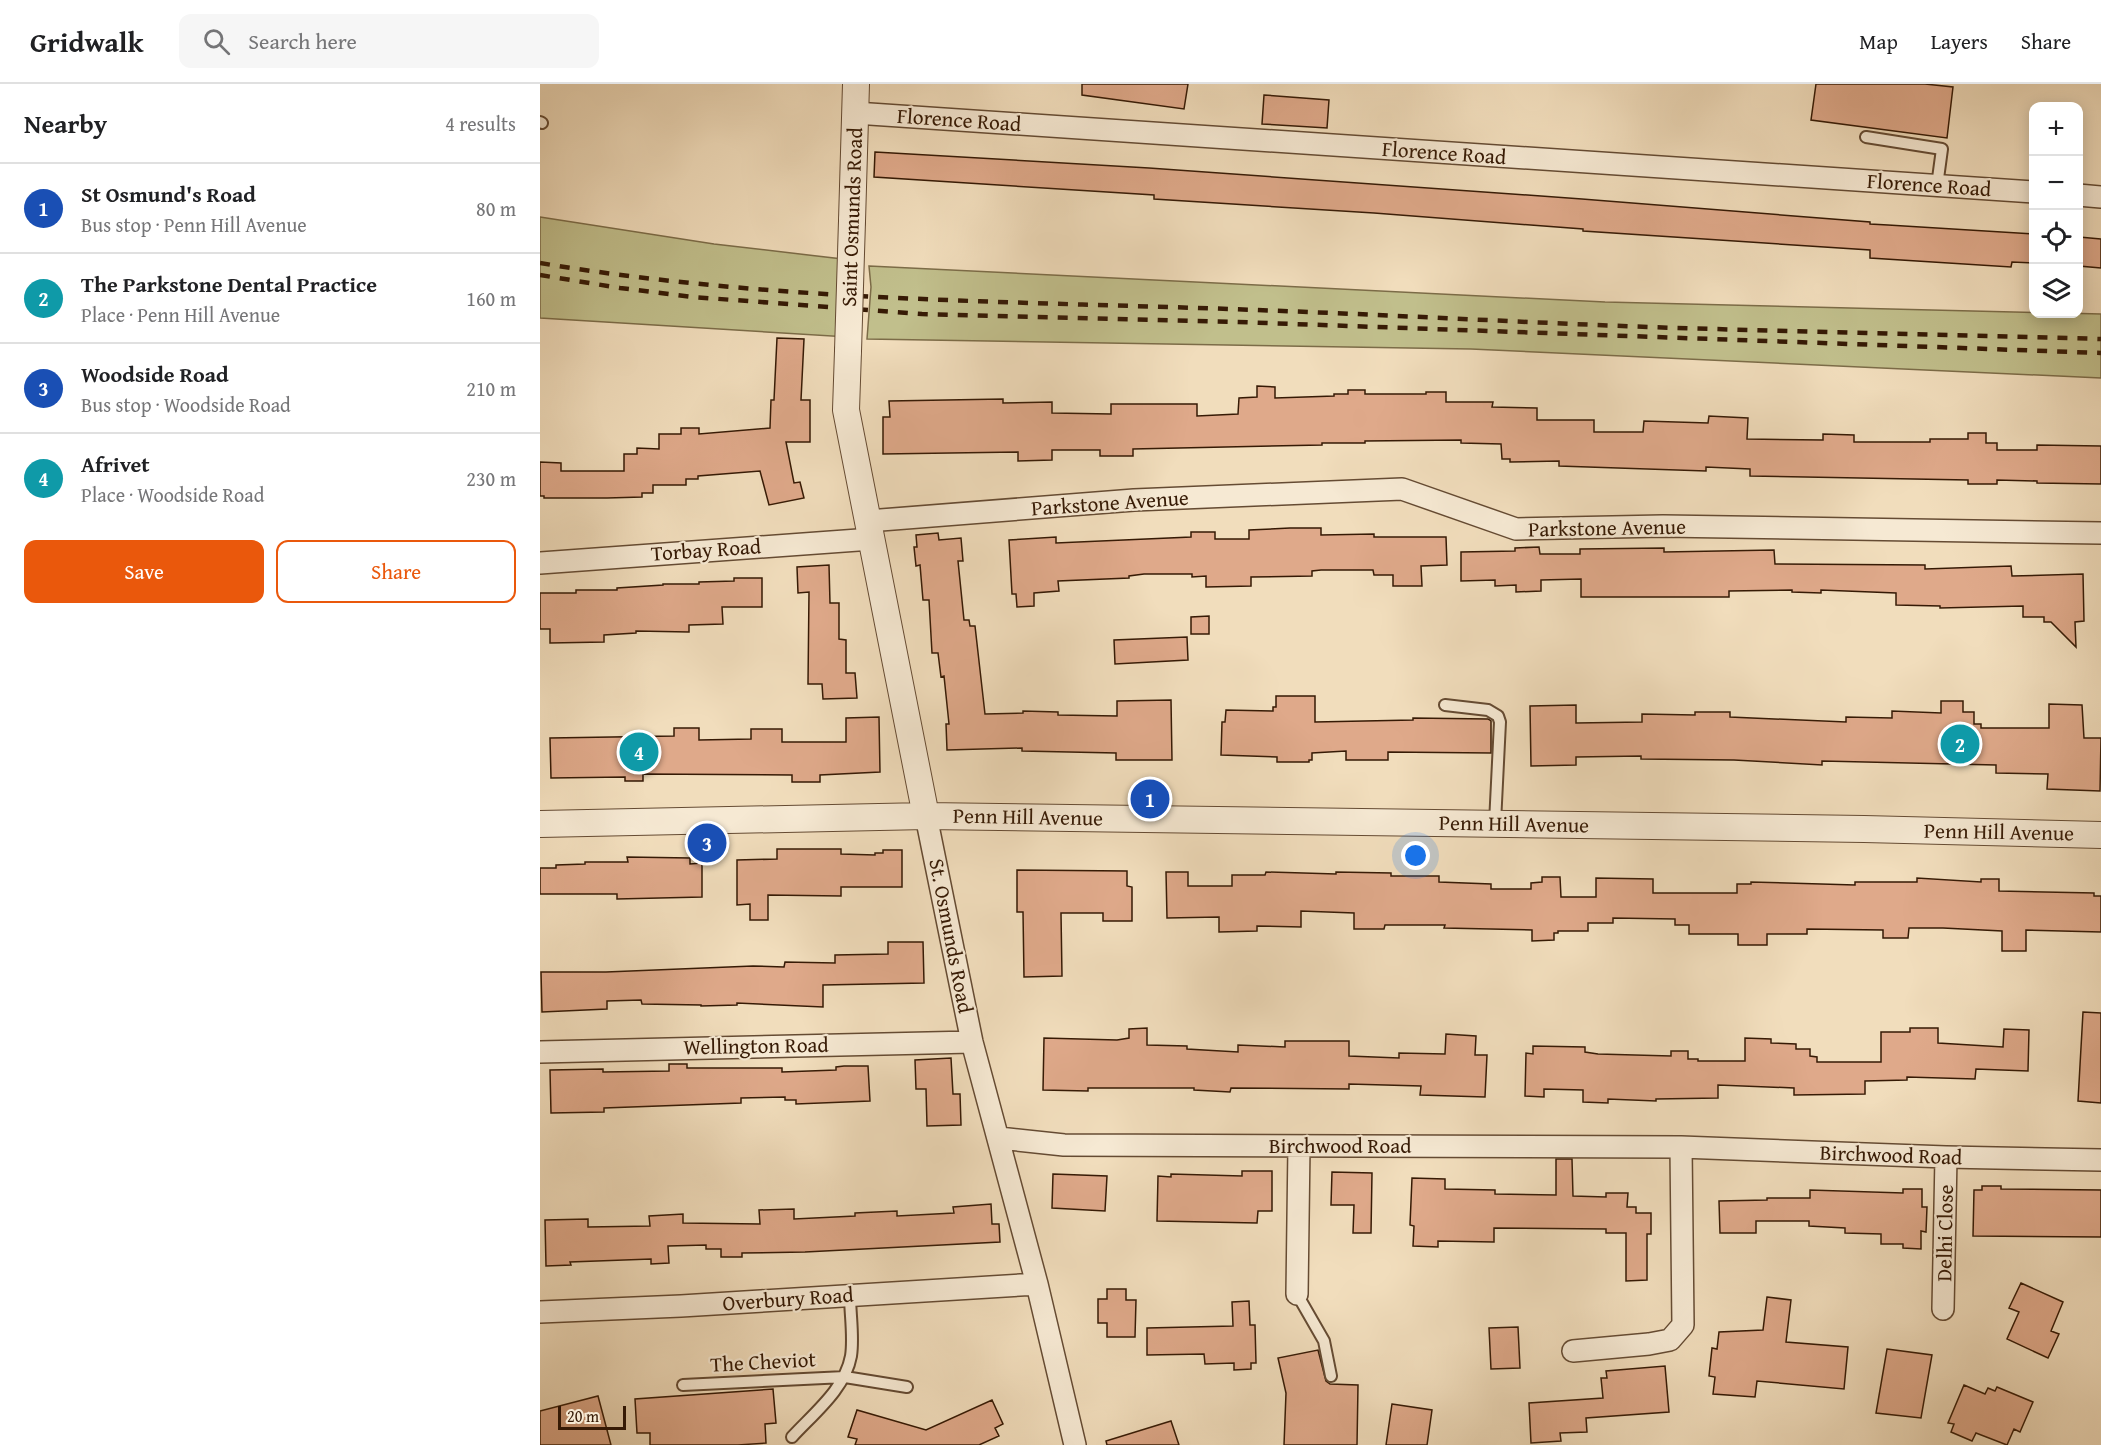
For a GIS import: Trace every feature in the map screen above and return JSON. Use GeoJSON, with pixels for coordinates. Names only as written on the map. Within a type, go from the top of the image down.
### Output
{"type":"FeatureCollection","features":[{"type":"Feature","properties":{"kind":"street","name":"Saint Osmunds Road"},"geometry":{"type":"LineString","coordinates":[[848,351],[856,84]]}},
{"type":"Feature","properties":{"kind":"street","name":"Florence Road"},"geometry":{"type":"LineString","coordinates":[[855,113],[2029,192]]}},
{"type":"Feature","properties":{"kind":"street"},"geometry":{"type":"LineString","coordinates":[[2083,195],[2101,197]]}},
{"type":"Feature","properties":{"kind":"street","name":"St. Osmunds Road"},"geometry":{"type":"LineString","coordinates":[[848,351],[846,410],[972,1042],[999,1138],[1075,1445]]}},
{"type":"Feature","properties":{"kind":"street","name":"Parkstone Avenue"},"geometry":{"type":"LineString","coordinates":[[870,530],[1134,500],[1402,489],[1516,529],[1663,526],[2101,533]]}},
{"type":"Feature","properties":{"kind":"street","name":"Torbay Road"},"geometry":{"type":"LineString","coordinates":[[540,563],[870,530]]}},
{"type":"Feature","properties":{"kind":"street","name":"Penn Hill Avenue"},"geometry":{"type":"LineString","coordinates":[[540,824],[926,816],[1864,829],[2101,835]]}},
{"type":"Feature","properties":{"kind":"street","name":"Wellington Road"},"geometry":{"type":"LineString","coordinates":[[540,1052],[972,1042]]}},
{"type":"Feature","properties":{"kind":"street","name":"Birchwood Road"},"geometry":{"type":"LineString","coordinates":[[999,1138],[1064,1145],[1680,1147],[2101,1160]]}},
{"type":"Feature","properties":{"kind":"street"},"geometry":{"type":"LineString","coordinates":[[1297,1294],[1299,1146]]}},
{"type":"Feature","properties":{"kind":"street"},"geometry":{"type":"LineString","coordinates":[[1573,1351],[1670,1340],[1683,1325],[1680,1147]]}},
{"type":"Feature","properties":{"kind":"street","name":"Delhi Close"},"geometry":{"type":"LineString","coordinates":[[1943,1309],[1946,1157]]}},
{"type":"Feature","properties":{"kind":"street","name":"Overbury Road"},"geometry":{"type":"LineString","coordinates":[[540,1312],[681,1306],[1036,1284]]}},
{"type":"Feature","properties":{"kind":"lane"},"geometry":{"type":"LineString","coordinates":[[1866,138],[1942,149],[1937,186]]}},
{"type":"Feature","properties":{"kind":"lane"},"geometry":{"type":"LineString","coordinates":[[1444,705],[1488,710],[1498,716],[1500,722],[1495,824]]}},
{"type":"Feature","properties":{"kind":"lane"},"geometry":{"type":"LineString","coordinates":[[1297,1294],[1324,1341],[1331,1376]]}},
{"type":"Feature","properties":{"kind":"lane","name":"The Cheviot"},"geometry":{"type":"LineString","coordinates":[[792,1437],[845,1377],[851,1354],[850,1295]]}},
{"type":"Feature","properties":{"kind":"lane","name":"The Cheviot"},"geometry":{"type":"LineString","coordinates":[[683,1386],[845,1377],[907,1387]]}},
{"type":"Feature","properties":{"kind":"shaded area"},"geometry":{"type":"Polygon","coordinates":[[[540,217],[714,244],[851,260],[848,337],[540,318],[540,217]]]}},
{"type":"Feature","properties":{"kind":"shaded area"},"geometry":{"type":"Polygon","coordinates":[[[869,266],[1605,302],[2029,312],[2029,318],[2083,318],[2083,314],[2101,314],[2101,378],[1471,349],[867,339],[871,287],[869,266]]]}},
{"type":"Feature","properties":{"kind":"building"},"geometry":{"type":"Polygon","coordinates":[[[1082,84],[1188,84],[1184,109],[1082,95],[1082,84]]]}},
{"type":"Feature","properties":{"kind":"building"},"geometry":{"type":"Polygon","coordinates":[[[1816,84],[1925,84],[1953,87],[1947,138],[1811,120],[1816,84]]]}},
{"type":"Feature","properties":{"kind":"building"},"geometry":{"type":"Polygon","coordinates":[[[1264,95],[1329,100],[1327,128],[1262,124],[1264,95]]]}},
{"type":"Feature","properties":{"kind":"building"},"geometry":{"type":"Polygon","coordinates":[[[875,152],[1149,168],[1582,199],[1870,222],[1870,224],[2029,234],[2029,263],[2012,262],[2011,267],[1870,258],[1870,250],[1154,199],[1154,195],[874,177],[875,152]]]}},
{"type":"Feature","properties":{"kind":"building"},"geometry":{"type":"Polygon","coordinates":[[[2083,237],[2101,239],[2101,268],[2083,266],[2083,237]]]}},
{"type":"Feature","properties":{"kind":"building"},"geometry":{"type":"Polygon","coordinates":[[[777,338],[804,339],[801,400],[810,400],[810,442],[786,442],[794,483],[800,482],[804,498],[769,505],[760,471],[698,476],[698,479],[686,479],[686,485],[653,485],[653,493],[642,493],[642,497],[544,498],[540,496],[540,462],[561,463],[561,471],[624,471],[624,454],[637,454],[637,448],[659,449],[659,434],[681,434],[681,428],[699,428],[699,434],[770,428],[771,400],[774,400],[777,338]]]}},
{"type":"Feature","properties":{"kind":"building"},"geometry":{"type":"Polygon","coordinates":[[[1257,386],[1275,387],[1275,398],[1334,396],[1334,394],[1348,394],[1348,390],[1365,390],[1365,394],[1446,392],[1446,402],[1493,402],[1492,407],[1537,408],[1537,420],[1594,420],[1594,432],[1643,432],[1644,421],[1708,423],[1709,416],[1748,418],[1747,439],[1823,440],[1823,434],[1854,435],[1854,442],[1930,442],[1930,439],[1968,439],[1968,433],[1986,433],[1986,443],[1997,443],[1997,450],[2037,450],[2037,445],[2101,446],[2101,484],[1997,480],[1997,484],[1968,484],[1968,480],[1750,476],[1750,469],[1706,467],[1706,471],[1559,466],[1559,461],[1510,462],[1510,459],[1502,459],[1501,444],[1461,443],[1461,440],[1133,449],[1133,456],[1100,456],[1100,450],[1052,450],[1052,460],[1018,461],[1018,452],[883,454],[883,417],[890,417],[889,401],[1003,399],[1003,403],[1052,402],[1052,413],[1111,414],[1111,404],[1197,404],[1197,416],[1238,414],[1239,398],[1257,397],[1257,386]]]}},
{"type":"Feature","properties":{"kind":"building"},"geometry":{"type":"Polygon","coordinates":[[[1321,528],[1321,535],[1374,534],[1374,537],[1446,537],[1447,565],[1421,566],[1422,586],[1393,586],[1393,575],[1374,575],[1373,570],[1321,570],[1312,571],[1312,576],[1251,577],[1251,586],[1206,587],[1206,576],[1192,577],[1192,574],[1144,574],[1129,576],[1129,578],[1058,581],[1059,591],[1034,593],[1034,606],[1017,607],[1016,594],[1012,594],[1009,540],[1056,537],[1056,543],[1191,537],[1191,532],[1215,532],[1215,539],[1249,539],[1249,530],[1321,528]]]}},
{"type":"Feature","properties":{"kind":"building"},"geometry":{"type":"Polygon","coordinates":[[[938,533],[939,540],[961,538],[963,561],[958,561],[964,620],[969,620],[970,626],[975,626],[985,714],[1023,713],[1023,711],[1058,712],[1058,715],[1117,716],[1117,701],[1171,700],[1172,760],[1116,760],[1116,753],[1022,751],[1022,748],[947,750],[946,724],[949,724],[944,676],[941,677],[938,653],[932,653],[929,600],[923,600],[920,565],[916,566],[914,547],[917,547],[916,535],[938,533]]]}},
{"type":"Feature","properties":{"kind":"building"},"geometry":{"type":"Polygon","coordinates":[[[1539,547],[1540,554],[1580,554],[1580,549],[1664,548],[1664,552],[1774,550],[1775,564],[1925,565],[1925,569],[2011,566],[2012,576],[2083,574],[2084,621],[2075,622],[2076,647],[2051,622],[2044,622],[2044,617],[2023,617],[2023,606],[1940,608],[1940,606],[1896,605],[1896,593],[1821,590],[1821,593],[1792,592],[1792,590],[1729,591],[1729,597],[1581,597],[1581,579],[1541,580],[1541,591],[1516,592],[1516,585],[1495,586],[1495,580],[1461,581],[1461,552],[1515,551],[1515,548],[1539,547]]]}},
{"type":"Feature","properties":{"kind":"building"},"geometry":{"type":"Polygon","coordinates":[[[829,565],[830,603],[839,603],[839,639],[846,640],[846,673],[855,673],[857,698],[823,699],[822,684],[808,684],[809,592],[798,593],[797,567],[829,565]]]}},
{"type":"Feature","properties":{"kind":"building"},"geometry":{"type":"Polygon","coordinates":[[[734,578],[762,578],[762,607],[722,607],[723,624],[689,625],[689,632],[636,631],[636,633],[604,635],[604,642],[550,643],[550,629],[540,629],[540,593],[617,590],[617,588],[663,584],[699,584],[699,582],[734,581],[734,578]]]}},
{"type":"Feature","properties":{"kind":"building"},"geometry":{"type":"Polygon","coordinates":[[[1209,616],[1209,634],[1191,634],[1191,617],[1209,616]]]}},
{"type":"Feature","properties":{"kind":"building"},"geometry":{"type":"Polygon","coordinates":[[[1187,637],[1188,660],[1115,664],[1114,640],[1187,637]]]}},
{"type":"Feature","properties":{"kind":"building"},"geometry":{"type":"Polygon","coordinates":[[[1276,696],[1315,696],[1315,722],[1413,720],[1413,718],[1488,719],[1491,721],[1491,753],[1388,752],[1388,760],[1346,760],[1346,751],[1312,753],[1312,760],[1309,762],[1277,762],[1277,757],[1221,755],[1222,722],[1225,722],[1226,710],[1273,711],[1273,707],[1276,707],[1276,696]]]}},
{"type":"Feature","properties":{"kind":"building"},"geometry":{"type":"Polygon","coordinates":[[[1941,701],[1963,701],[1963,712],[1974,712],[1974,724],[1981,724],[1981,728],[2049,728],[2049,704],[2082,705],[2084,738],[2101,738],[2100,791],[2047,789],[2048,774],[1996,773],[1996,765],[1822,761],[1822,765],[1734,760],[1641,759],[1641,756],[1576,757],[1576,765],[1531,766],[1530,706],[1576,705],[1576,723],[1642,722],[1642,714],[1695,715],[1695,712],[1730,712],[1730,717],[1846,722],[1846,717],[1892,718],[1892,711],[1941,713],[1941,701]]]}},
{"type":"Feature","properties":{"kind":"building"},"geometry":{"type":"Polygon","coordinates":[[[879,717],[880,772],[820,775],[820,782],[792,782],[792,775],[643,774],[643,781],[625,781],[625,777],[551,778],[550,738],[674,736],[674,728],[699,728],[699,740],[751,739],[751,729],[782,729],[782,742],[846,742],[846,718],[879,717]]]}},
{"type":"Feature","properties":{"kind":"building"},"geometry":{"type":"Polygon","coordinates":[[[777,849],[841,849],[841,854],[875,855],[875,853],[883,853],[883,850],[902,850],[902,887],[841,887],[841,896],[768,895],[768,920],[750,920],[750,904],[737,905],[737,860],[777,859],[777,849]]]}},
{"type":"Feature","properties":{"kind":"building"},"geometry":{"type":"Polygon","coordinates":[[[627,857],[690,858],[690,864],[702,863],[702,897],[617,899],[617,894],[540,894],[540,868],[556,868],[556,865],[585,864],[585,862],[628,862],[627,857]]]}},
{"type":"Feature","properties":{"kind":"building"},"geometry":{"type":"Polygon","coordinates":[[[1017,870],[1127,871],[1127,886],[1132,887],[1132,921],[1103,921],[1103,913],[1061,913],[1062,976],[1024,977],[1023,912],[1017,912],[1017,870]]]}},
{"type":"Feature","properties":{"kind":"building"},"geometry":{"type":"Polygon","coordinates":[[[1166,872],[1188,872],[1188,886],[1232,886],[1232,875],[1265,875],[1266,872],[1391,873],[1391,876],[1439,876],[1439,882],[1491,884],[1491,889],[1531,889],[1531,883],[1542,882],[1542,877],[1560,877],[1561,897],[1596,897],[1596,878],[1653,879],[1653,893],[1737,893],[1737,884],[1751,884],[1751,882],[1855,885],[1855,882],[1917,882],[1917,878],[1981,882],[1981,879],[1999,879],[1999,891],[2094,893],[2094,896],[2101,896],[2101,932],[2026,930],[2026,951],[2002,951],[2002,931],[1943,928],[1909,928],[1908,938],[1883,938],[1883,930],[1807,929],[1807,934],[1767,934],[1767,945],[1738,945],[1738,934],[1689,934],[1689,925],[1675,925],[1675,919],[1613,918],[1613,923],[1588,923],[1588,931],[1558,931],[1554,933],[1554,940],[1532,941],[1532,930],[1444,928],[1445,925],[1385,925],[1384,929],[1354,929],[1354,913],[1301,911],[1301,927],[1257,926],[1257,931],[1219,932],[1219,917],[1167,918],[1166,872]]]}},
{"type":"Feature","properties":{"kind":"building"},"geometry":{"type":"Polygon","coordinates":[[[888,942],[923,942],[924,983],[823,985],[823,1007],[737,1003],[737,1005],[701,1006],[642,1004],[641,1000],[607,1001],[607,1009],[542,1012],[541,972],[784,967],[785,962],[835,963],[835,955],[888,954],[888,942]]]}},
{"type":"Feature","properties":{"kind":"building"},"geometry":{"type":"Polygon","coordinates":[[[2083,1012],[2101,1013],[2101,1103],[2078,1101],[2083,1012]]]}},
{"type":"Feature","properties":{"kind":"building"},"geometry":{"type":"Polygon","coordinates":[[[1147,1028],[1147,1045],[1187,1046],[1187,1049],[1238,1052],[1238,1045],[1285,1047],[1285,1041],[1349,1041],[1349,1056],[1399,1058],[1399,1053],[1445,1054],[1446,1034],[1476,1036],[1475,1055],[1487,1055],[1485,1097],[1420,1095],[1421,1086],[1349,1084],[1349,1089],[1231,1088],[1230,1092],[1194,1090],[1194,1088],[1043,1090],[1044,1038],[1117,1040],[1129,1038],[1129,1029],[1147,1028]]]}},
{"type":"Feature","properties":{"kind":"building"},"geometry":{"type":"Polygon","coordinates":[[[1910,1028],[1938,1028],[1938,1043],[2003,1047],[2004,1029],[2029,1030],[2028,1071],[1976,1069],[1975,1079],[1907,1077],[1907,1080],[1865,1081],[1865,1094],[1794,1095],[1794,1088],[1718,1085],[1718,1098],[1656,1099],[1656,1101],[1608,1099],[1608,1103],[1583,1102],[1583,1090],[1544,1089],[1544,1097],[1525,1096],[1526,1053],[1533,1054],[1533,1046],[1585,1047],[1585,1052],[1598,1054],[1671,1056],[1671,1051],[1688,1051],[1688,1059],[1698,1059],[1698,1061],[1745,1061],[1745,1038],[1771,1039],[1771,1043],[1796,1044],[1796,1049],[1810,1049],[1810,1056],[1817,1057],[1817,1062],[1881,1062],[1881,1032],[1910,1032],[1910,1028]]]}},
{"type":"Feature","properties":{"kind":"building"},"geometry":{"type":"Polygon","coordinates":[[[951,1058],[953,1094],[960,1094],[961,1125],[927,1126],[926,1089],[916,1089],[915,1060],[951,1058]]]}},
{"type":"Feature","properties":{"kind":"building"},"geometry":{"type":"Polygon","coordinates":[[[669,1064],[687,1064],[687,1068],[782,1068],[782,1072],[868,1066],[870,1101],[796,1104],[796,1100],[785,1100],[785,1097],[741,1098],[741,1103],[604,1108],[604,1112],[551,1113],[550,1070],[669,1071],[669,1064]]]}},
{"type":"Feature","properties":{"kind":"building"},"geometry":{"type":"Polygon","coordinates":[[[1556,1159],[1572,1159],[1573,1196],[1606,1197],[1606,1193],[1628,1193],[1627,1207],[1636,1207],[1636,1213],[1651,1213],[1651,1234],[1647,1234],[1647,1280],[1626,1281],[1626,1233],[1606,1233],[1606,1229],[1494,1228],[1494,1242],[1438,1241],[1438,1247],[1413,1246],[1414,1226],[1410,1225],[1412,1178],[1445,1179],[1445,1189],[1495,1190],[1495,1194],[1556,1195],[1556,1159]]]}},
{"type":"Feature","properties":{"kind":"building"},"geometry":{"type":"Polygon","coordinates":[[[1242,1171],[1272,1171],[1272,1211],[1258,1211],[1257,1223],[1157,1221],[1158,1176],[1171,1177],[1171,1174],[1242,1176],[1242,1171]]]}},
{"type":"Feature","properties":{"kind":"building"},"geometry":{"type":"Polygon","coordinates":[[[1332,1172],[1372,1173],[1371,1233],[1353,1233],[1354,1205],[1331,1205],[1332,1172]]]}},
{"type":"Feature","properties":{"kind":"building"},"geometry":{"type":"Polygon","coordinates":[[[1053,1174],[1107,1176],[1105,1211],[1052,1208],[1053,1174]]]}},
{"type":"Feature","properties":{"kind":"building"},"geometry":{"type":"Polygon","coordinates":[[[1982,1186],[2001,1186],[2001,1189],[2101,1190],[2101,1237],[1973,1236],[1974,1190],[1982,1190],[1982,1186]]]}},
{"type":"Feature","properties":{"kind":"building"},"geometry":{"type":"Polygon","coordinates":[[[1903,1189],[1922,1189],[1922,1207],[1927,1207],[1926,1232],[1921,1231],[1921,1249],[1903,1248],[1903,1244],[1881,1244],[1881,1234],[1845,1233],[1845,1228],[1809,1226],[1809,1221],[1756,1221],[1756,1233],[1720,1233],[1719,1201],[1810,1198],[1810,1190],[1903,1193],[1903,1189]]]}},
{"type":"Feature","properties":{"kind":"building"},"geometry":{"type":"Polygon","coordinates":[[[991,1204],[992,1224],[999,1224],[1000,1242],[742,1253],[742,1257],[721,1257],[721,1249],[706,1249],[706,1245],[668,1246],[669,1263],[651,1264],[651,1259],[570,1262],[571,1265],[546,1266],[545,1220],[588,1219],[588,1227],[650,1226],[649,1216],[683,1214],[683,1223],[760,1224],[759,1210],[794,1209],[794,1219],[897,1211],[897,1216],[954,1213],[953,1207],[991,1204]]]}},
{"type":"Feature","properties":{"kind":"building"},"geometry":{"type":"Polygon","coordinates":[[[2021,1283],[2063,1302],[2051,1331],[2059,1334],[2048,1358],[2007,1339],[2019,1312],[2009,1308],[2021,1283]]]}},
{"type":"Feature","properties":{"kind":"building"},"geometry":{"type":"Polygon","coordinates":[[[1107,1289],[1126,1289],[1126,1300],[1136,1300],[1135,1337],[1107,1337],[1107,1323],[1098,1323],[1098,1299],[1107,1299],[1107,1289]]]}},
{"type":"Feature","properties":{"kind":"building"},"geometry":{"type":"Polygon","coordinates":[[[1767,1297],[1791,1300],[1786,1342],[1848,1347],[1844,1389],[1757,1381],[1755,1397],[1713,1394],[1715,1377],[1709,1376],[1712,1348],[1717,1349],[1719,1332],[1763,1330],[1767,1297]]]}},
{"type":"Feature","properties":{"kind":"building"},"geometry":{"type":"Polygon","coordinates":[[[1249,1301],[1250,1325],[1255,1325],[1256,1363],[1251,1363],[1251,1369],[1234,1370],[1234,1363],[1205,1364],[1204,1354],[1147,1355],[1147,1328],[1233,1326],[1232,1302],[1249,1301]]]}},
{"type":"Feature","properties":{"kind":"building"},"geometry":{"type":"Polygon","coordinates":[[[1518,1327],[1520,1368],[1491,1369],[1489,1328],[1518,1327]]]}},
{"type":"Feature","properties":{"kind":"building"},"geometry":{"type":"Polygon","coordinates":[[[1887,1349],[1932,1355],[1921,1418],[1876,1413],[1887,1349]]]}},
{"type":"Feature","properties":{"kind":"building"},"geometry":{"type":"Polygon","coordinates":[[[1318,1350],[1326,1381],[1330,1384],[1358,1385],[1357,1445],[1284,1445],[1286,1393],[1278,1358],[1318,1350]]]}},
{"type":"Feature","properties":{"kind":"building"},"geometry":{"type":"Polygon","coordinates":[[[1665,1366],[1669,1412],[1586,1418],[1587,1432],[1560,1433],[1561,1441],[1531,1443],[1529,1403],[1603,1398],[1601,1378],[1607,1378],[1606,1371],[1665,1366]]]}},
{"type":"Feature","properties":{"kind":"building"},"geometry":{"type":"Polygon","coordinates":[[[1964,1385],[1985,1394],[1988,1388],[1995,1391],[1997,1387],[2033,1402],[2020,1432],[2014,1429],[2007,1445],[1976,1433],[1972,1441],[1951,1432],[1954,1424],[1948,1423],[1964,1385]]]}},
{"type":"Feature","properties":{"kind":"building"},"geometry":{"type":"Polygon","coordinates":[[[773,1389],[776,1423],[765,1424],[766,1443],[650,1445],[650,1433],[637,1433],[635,1399],[773,1389]]]}},
{"type":"Feature","properties":{"kind":"building"},"geometry":{"type":"Polygon","coordinates":[[[598,1396],[611,1445],[540,1445],[540,1411],[598,1396]]]}},
{"type":"Feature","properties":{"kind":"building"},"geometry":{"type":"Polygon","coordinates":[[[992,1400],[1003,1424],[995,1428],[999,1436],[979,1445],[855,1445],[857,1439],[848,1437],[857,1410],[926,1430],[992,1400]]]}},
{"type":"Feature","properties":{"kind":"building"},"geometry":{"type":"Polygon","coordinates":[[[1392,1404],[1432,1410],[1427,1445],[1386,1445],[1392,1404]]]}},
{"type":"Feature","properties":{"kind":"building"},"geometry":{"type":"Polygon","coordinates":[[[1171,1421],[1179,1445],[1107,1445],[1106,1441],[1171,1421]]]}},
{"type":"Feature","properties":{"kind":"railway"},"geometry":{"type":"LineString","coordinates":[[540,263],[626,276],[712,285],[884,297],[1677,328],[2101,339]]}},
{"type":"Feature","properties":{"kind":"railway"},"geometry":{"type":"LineString","coordinates":[[540,275],[693,297],[922,314],[1238,322],[2101,353]]}},
{"type":"Feature","properties":{"kind":"place","name":"The Parkstone Dental Practice"},"geometry":{"type":"Point","coordinates":[1960,744]}},
{"type":"Feature","properties":{"kind":"place","name":"Afrivet"},"geometry":{"type":"Point","coordinates":[639,752]}},
{"type":"Feature","properties":{"kind":"place","name":"St Osmund's Road"},"geometry":{"type":"Point","coordinates":[1150,799]}},
{"type":"Feature","properties":{"kind":"place","name":"Woodside Road"},"geometry":{"type":"Point","coordinates":[707,843]}}]}
